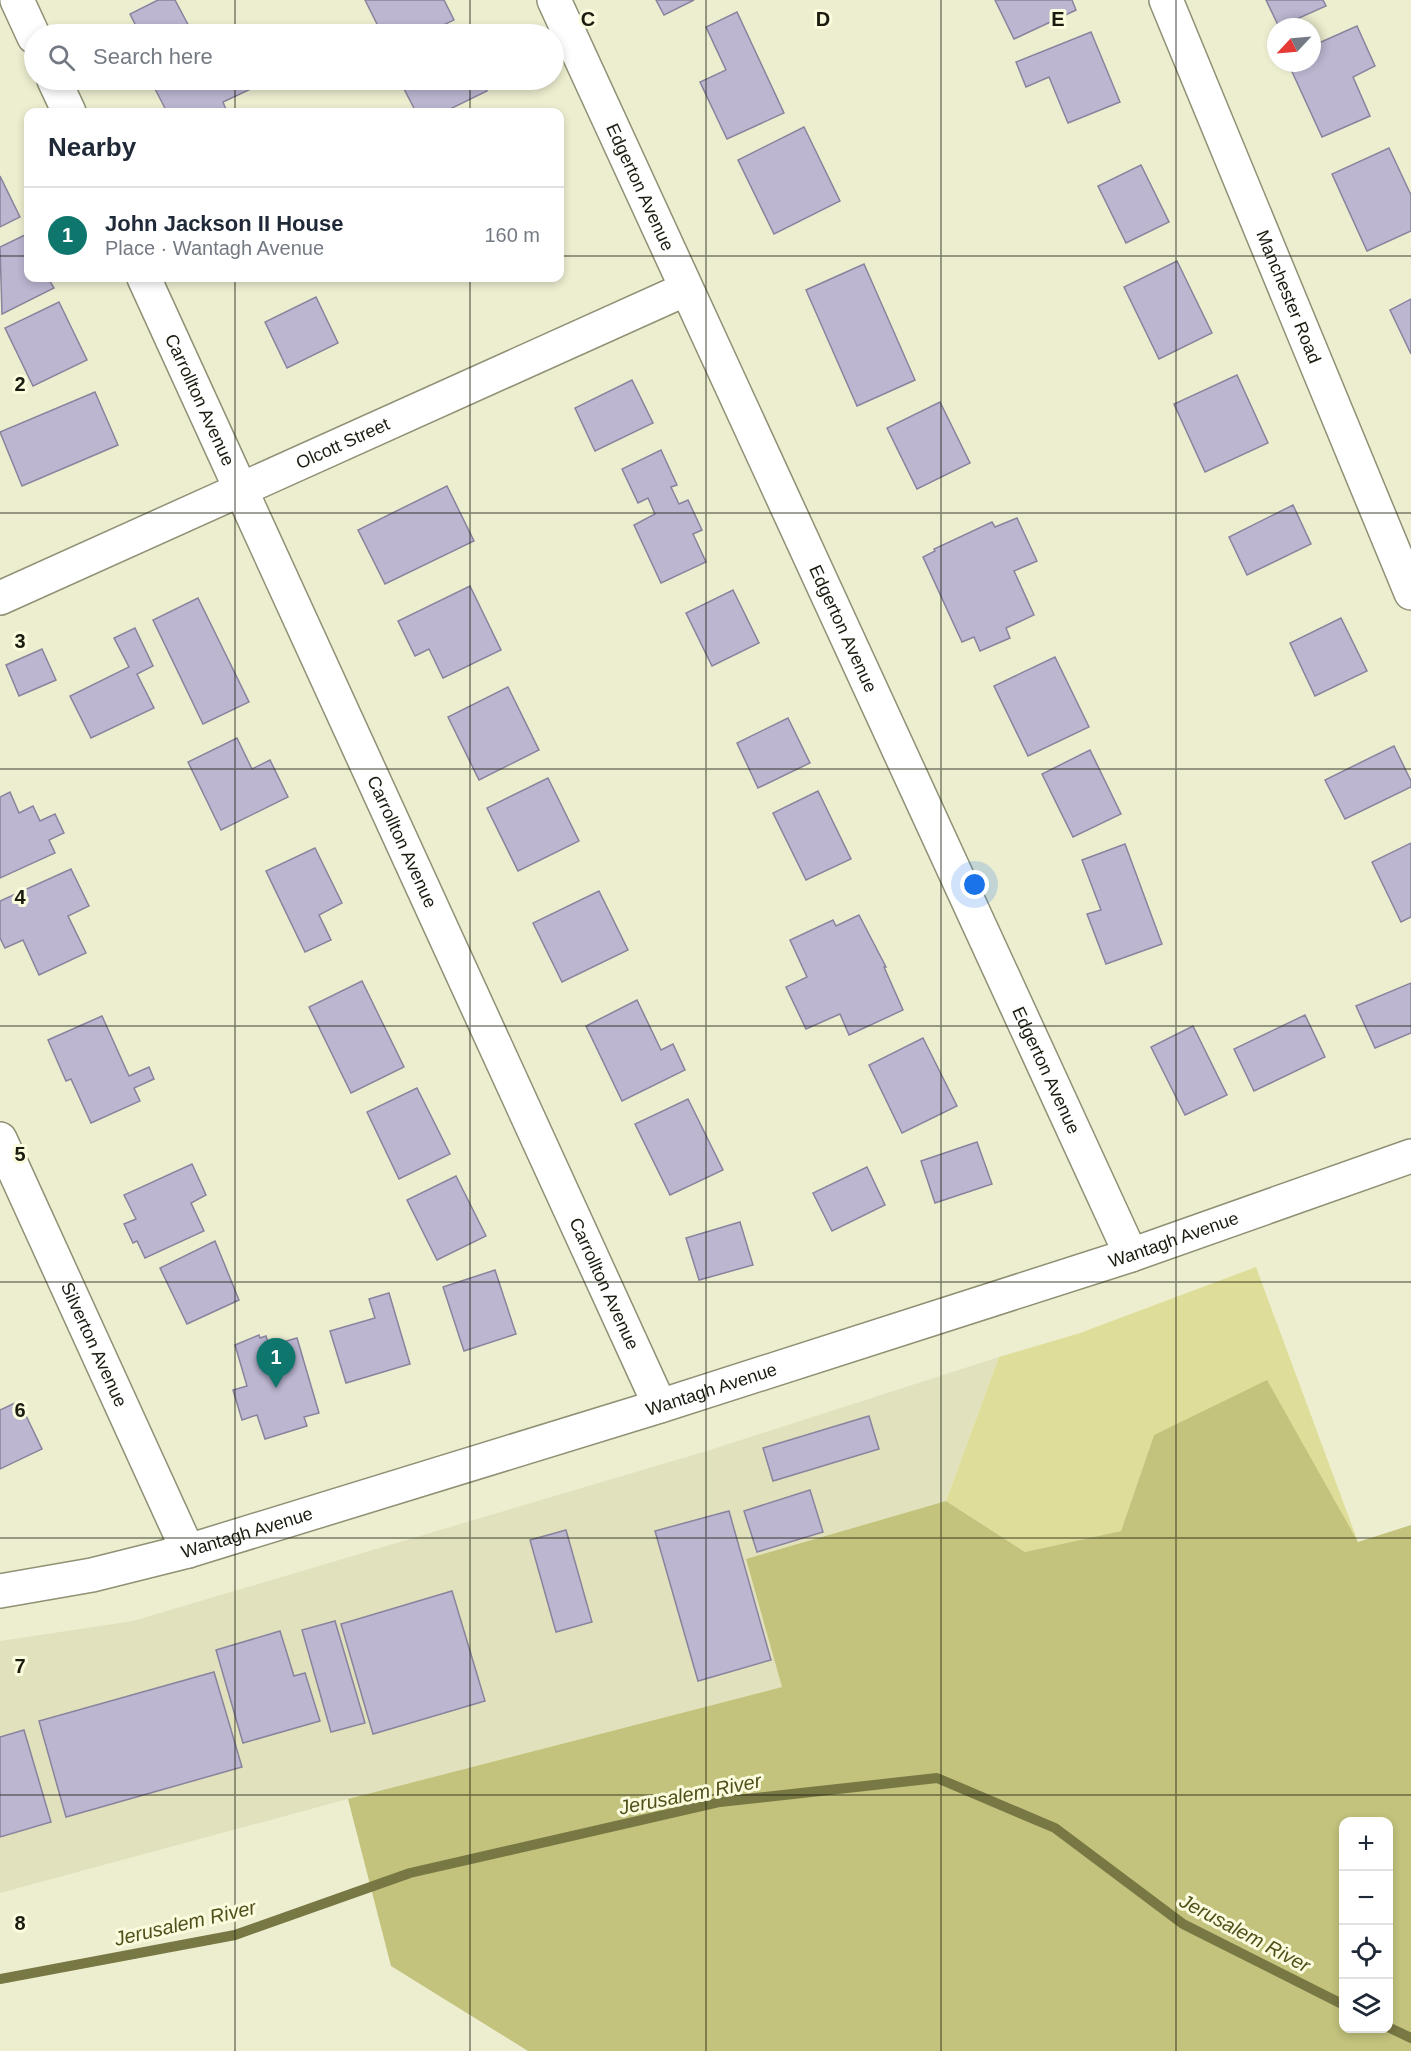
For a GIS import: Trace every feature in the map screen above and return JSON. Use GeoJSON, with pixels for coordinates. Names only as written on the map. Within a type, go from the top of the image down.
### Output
{"type":"FeatureCollection","features":[{"type":"Feature","properties":{"kind":"street"},"geometry":{"type":"LineString","coordinates":[[17,0],[28,24]]}},
{"type":"Feature","properties":{"kind":"street","name":"Edgerton Avenue"},"geometry":{"type":"LineString","coordinates":[[554,0],[1131,1255]]}},
{"type":"Feature","properties":{"kind":"street","name":"Manchester Road"},"geometry":{"type":"LineString","coordinates":[[1166,0],[1411,593]]}},
{"type":"Feature","properties":{"kind":"street"},"geometry":{"type":"LineString","coordinates":[[59,90],[67,108]]}},
{"type":"Feature","properties":{"kind":"street","name":"Carrollton Avenue"},"geometry":{"type":"LineString","coordinates":[[146,282],[660,1406]]}},
{"type":"Feature","properties":{"kind":"street","name":"Olcott Street"},"geometry":{"type":"LineString","coordinates":[[0,598],[686,289]]}},
{"type":"Feature","properties":{"kind":"street","name":"Silverton Avenue"},"geometry":{"type":"LineString","coordinates":[[0,1139],[188,1551]]}},
{"type":"Feature","properties":{"kind":"street","name":"Wantagh Avenue"},"geometry":{"type":"LineString","coordinates":[[0,1591],[92,1575],[188,1551],[660,1406],[1131,1255],[1411,1156]]}},
{"type":"Feature","properties":{"kind":"shaded area"},"geometry":{"type":"Polygon","coordinates":[[[999,1357],[946,1501],[746,1559],[783,1687],[348,1799],[0,1893],[0,1641],[133,1621],[710,1450],[999,1357]]]}},
{"type":"Feature","properties":{"kind":"shaded area"},"geometry":{"type":"Polygon","coordinates":[[[1267,1380],[1358,1542],[1411,1525],[1411,2051],[528,2051],[391,1966],[348,1799],[782,1687],[746,1559],[946,1501],[1025,1552],[1121,1531],[1154,1435],[1267,1380]]]}},
{"type":"Feature","properties":{"kind":"green space"},"geometry":{"type":"Polygon","coordinates":[[[1256,1267],[1358,1542],[1154,1435],[1121,1531],[1025,1552],[946,1501],[999,1357],[1080,1333],[1256,1267]]]}},
{"type":"Feature","properties":{"kind":"building"},"geometry":{"type":"Polygon","coordinates":[[[158,0],[175,0],[188,24],[135,24],[130,14],[158,0]]]}},
{"type":"Feature","properties":{"kind":"building"},"geometry":{"type":"Polygon","coordinates":[[[365,0],[444,0],[454,20],[446,24],[377,24],[365,0]]]}},
{"type":"Feature","properties":{"kind":"building"},"geometry":{"type":"Polygon","coordinates":[[[656,0],[694,0],[664,15],[656,0]]]}},
{"type":"Feature","properties":{"kind":"building"},"geometry":{"type":"Polygon","coordinates":[[[995,0],[1072,0],[1076,10],[1014,39],[995,0]]]}},
{"type":"Feature","properties":{"kind":"building"},"geometry":{"type":"Polygon","coordinates":[[[1266,0],[1323,0],[1326,6],[1299,18],[1275,18],[1266,0]]]}},
{"type":"Feature","properties":{"kind":"building"},"geometry":{"type":"Polygon","coordinates":[[[737,12],[784,113],[727,139],[700,82],[726,70],[706,27],[737,12]]]}},
{"type":"Feature","properties":{"kind":"building"},"geometry":{"type":"Polygon","coordinates":[[[1357,26],[1375,66],[1353,77],[1370,116],[1322,137],[1292,72],[1321,72],[1321,42],[1357,26]]]}},
{"type":"Feature","properties":{"kind":"building"},"geometry":{"type":"Polygon","coordinates":[[[1091,32],[1120,102],[1068,123],[1049,77],[1026,87],[1016,62],[1091,32]]]}},
{"type":"Feature","properties":{"kind":"building"},"geometry":{"type":"Polygon","coordinates":[[[156,90],[249,90],[223,102],[225,108],[165,108],[156,90]]]}},
{"type":"Feature","properties":{"kind":"building"},"geometry":{"type":"Polygon","coordinates":[[[405,90],[487,91],[452,108],[414,108],[405,90]]]}},
{"type":"Feature","properties":{"kind":"building"},"geometry":{"type":"Polygon","coordinates":[[[804,127],[840,201],[774,234],[738,160],[804,127]]]}},
{"type":"Feature","properties":{"kind":"building"},"geometry":{"type":"Polygon","coordinates":[[[1389,148],[1411,195],[1411,231],[1367,251],[1332,174],[1389,148]]]}},
{"type":"Feature","properties":{"kind":"building"},"geometry":{"type":"Polygon","coordinates":[[[1141,165],[1169,222],[1126,243],[1098,186],[1141,165]]]}},
{"type":"Feature","properties":{"kind":"building"},"geometry":{"type":"Polygon","coordinates":[[[0,176],[20,217],[0,227],[0,176]]]}},
{"type":"Feature","properties":{"kind":"building"},"geometry":{"type":"Polygon","coordinates":[[[24,235],[24,282],[50,282],[54,288],[2,314],[0,247],[24,235]]]}},
{"type":"Feature","properties":{"kind":"building"},"geometry":{"type":"Polygon","coordinates":[[[1177,261],[1212,333],[1159,359],[1124,287],[1177,261]]]}},
{"type":"Feature","properties":{"kind":"building"},"geometry":{"type":"Polygon","coordinates":[[[864,264],[915,380],[857,406],[806,290],[864,264]]]}},
{"type":"Feature","properties":{"kind":"building"},"geometry":{"type":"Polygon","coordinates":[[[316,297],[338,343],[287,368],[265,322],[316,297]]]}},
{"type":"Feature","properties":{"kind":"building"},"geometry":{"type":"Polygon","coordinates":[[[1411,299],[1411,354],[1390,310],[1411,299]]]}},
{"type":"Feature","properties":{"kind":"building"},"geometry":{"type":"Polygon","coordinates":[[[59,302],[87,360],[33,386],[5,328],[59,302]]]}},
{"type":"Feature","properties":{"kind":"building"},"geometry":{"type":"Polygon","coordinates":[[[1237,375],[1268,443],[1205,472],[1174,404],[1237,375]]]}},
{"type":"Feature","properties":{"kind":"building"},"geometry":{"type":"Polygon","coordinates":[[[632,380],[653,423],[595,451],[575,408],[632,380]]]}},
{"type":"Feature","properties":{"kind":"building"},"geometry":{"type":"Polygon","coordinates":[[[95,392],[118,445],[22,486],[0,432],[95,392]]]}},
{"type":"Feature","properties":{"kind":"building"},"geometry":{"type":"Polygon","coordinates":[[[940,402],[970,463],[917,489],[887,428],[940,402]]]}},
{"type":"Feature","properties":{"kind":"building"},"geometry":{"type":"Polygon","coordinates":[[[661,450],[677,485],[671,487],[679,504],[688,500],[702,530],[693,534],[706,562],[661,583],[634,525],[655,514],[648,498],[638,503],[622,469],[661,450]]]}},
{"type":"Feature","properties":{"kind":"building"},"geometry":{"type":"Polygon","coordinates":[[[447,486],[474,541],[385,584],[358,530],[447,486]]]}},
{"type":"Feature","properties":{"kind":"building"},"geometry":{"type":"Polygon","coordinates":[[[1293,505],[1311,544],[1247,575],[1229,537],[1293,505]]]}},
{"type":"Feature","properties":{"kind":"building"},"geometry":{"type":"Polygon","coordinates":[[[1017,518],[1037,561],[1014,571],[1034,615],[1006,628],[1010,638],[980,651],[974,637],[962,642],[923,557],[935,551],[934,549],[992,522],[995,527],[1017,518]]]}},
{"type":"Feature","properties":{"kind":"building"},"geometry":{"type":"Polygon","coordinates":[[[470,586],[501,650],[443,678],[429,649],[415,656],[398,621],[470,586]]]}},
{"type":"Feature","properties":{"kind":"building"},"geometry":{"type":"Polygon","coordinates":[[[733,590],[759,643],[712,666],[686,613],[733,590]]]}},
{"type":"Feature","properties":{"kind":"building"},"geometry":{"type":"Polygon","coordinates":[[[198,598],[249,702],[203,724],[153,620],[198,598]]]}},
{"type":"Feature","properties":{"kind":"building"},"geometry":{"type":"Polygon","coordinates":[[[1341,618],[1367,671],[1315,696],[1290,643],[1341,618]]]}},
{"type":"Feature","properties":{"kind":"building"},"geometry":{"type":"Polygon","coordinates":[[[135,628],[153,666],[137,674],[154,708],[91,738],[70,696],[129,667],[114,638],[135,628]]]}},
{"type":"Feature","properties":{"kind":"building"},"geometry":{"type":"Polygon","coordinates":[[[42,649],[56,680],[19,696],[6,665],[42,649]]]}},
{"type":"Feature","properties":{"kind":"building"},"geometry":{"type":"Polygon","coordinates":[[[1055,657],[1089,727],[1028,756],[994,686],[1055,657]]]}},
{"type":"Feature","properties":{"kind":"building"},"geometry":{"type":"Polygon","coordinates":[[[508,687],[539,750],[479,780],[448,717],[508,687]]]}},
{"type":"Feature","properties":{"kind":"building"},"geometry":{"type":"Polygon","coordinates":[[[788,718],[810,763],[758,788],[737,743],[788,718]]]}},
{"type":"Feature","properties":{"kind":"building"},"geometry":{"type":"Polygon","coordinates":[[[237,738],[252,769],[270,760],[288,797],[221,830],[188,762],[237,738]]]}},
{"type":"Feature","properties":{"kind":"building"},"geometry":{"type":"Polygon","coordinates":[[[1394,746],[1411,781],[1411,787],[1345,819],[1325,780],[1394,746]]]}},
{"type":"Feature","properties":{"kind":"building"},"geometry":{"type":"Polygon","coordinates":[[[1090,750],[1121,814],[1073,837],[1042,774],[1090,750]]]}},
{"type":"Feature","properties":{"kind":"building"},"geometry":{"type":"Polygon","coordinates":[[[548,778],[579,841],[518,871],[487,808],[548,778]]]}},
{"type":"Feature","properties":{"kind":"building"},"geometry":{"type":"Polygon","coordinates":[[[818,791],[851,859],[806,880],[773,813],[818,791]]]}},
{"type":"Feature","properties":{"kind":"building"},"geometry":{"type":"Polygon","coordinates":[[[10,792],[19,813],[33,806],[40,821],[55,814],[64,833],[49,840],[55,853],[0,878],[0,797],[10,792]]]}},
{"type":"Feature","properties":{"kind":"building"},"geometry":{"type":"Polygon","coordinates":[[[1411,843],[1411,917],[1401,922],[1372,862],[1411,843]]]}},
{"type":"Feature","properties":{"kind":"building"},"geometry":{"type":"Polygon","coordinates":[[[1125,844],[1162,944],[1106,964],[1087,914],[1101,910],[1082,860],[1125,844]]]}},
{"type":"Feature","properties":{"kind":"building"},"geometry":{"type":"Polygon","coordinates":[[[315,848],[342,903],[319,915],[331,940],[305,952],[266,871],[315,848]]]}},
{"type":"Feature","properties":{"kind":"building"},"geometry":{"type":"Polygon","coordinates":[[[71,869],[89,906],[68,916],[86,953],[39,975],[23,940],[5,948],[0,938],[0,901],[71,869]]]}},
{"type":"Feature","properties":{"kind":"building"},"geometry":{"type":"Polygon","coordinates":[[[599,891],[628,950],[562,982],[533,923],[599,891]]]}},
{"type":"Feature","properties":{"kind":"building"},"geometry":{"type":"Polygon","coordinates":[[[859,915],[886,967],[884,967],[903,1010],[849,1035],[840,1014],[806,1029],[786,987],[807,977],[790,940],[833,920],[836,926],[859,915]]]}},
{"type":"Feature","properties":{"kind":"building"},"geometry":{"type":"Polygon","coordinates":[[[362,981],[404,1067],[351,1093],[309,1007],[362,981]]]}},
{"type":"Feature","properties":{"kind":"building"},"geometry":{"type":"Polygon","coordinates":[[[1411,983],[1411,1033],[1375,1048],[1356,1006],[1411,983]]]}},
{"type":"Feature","properties":{"kind":"building"},"geometry":{"type":"Polygon","coordinates":[[[637,1000],[661,1050],[673,1044],[685,1070],[622,1101],[586,1026],[637,1000]]]}},
{"type":"Feature","properties":{"kind":"building"},"geometry":{"type":"Polygon","coordinates":[[[1305,1015],[1325,1057],[1254,1091],[1234,1049],[1305,1015]]]}},
{"type":"Feature","properties":{"kind":"building"},"geometry":{"type":"Polygon","coordinates":[[[102,1016],[129,1076],[149,1067],[154,1079],[134,1088],[140,1101],[91,1123],[71,1079],[66,1081],[48,1040],[102,1016]]]}},
{"type":"Feature","properties":{"kind":"building"},"geometry":{"type":"Polygon","coordinates":[[[1193,1026],[1227,1095],[1185,1115],[1151,1047],[1193,1026]]]}},
{"type":"Feature","properties":{"kind":"building"},"geometry":{"type":"Polygon","coordinates":[[[923,1038],[957,1106],[902,1133],[869,1065],[923,1038]]]}},
{"type":"Feature","properties":{"kind":"building"},"geometry":{"type":"Polygon","coordinates":[[[417,1088],[450,1154],[399,1179],[367,1112],[417,1088]]]}},
{"type":"Feature","properties":{"kind":"building"},"geometry":{"type":"Polygon","coordinates":[[[688,1099],[723,1170],[670,1195],[635,1124],[688,1099]]]}},
{"type":"Feature","properties":{"kind":"building"},"geometry":{"type":"Polygon","coordinates":[[[977,1142],[992,1184],[935,1203],[921,1161],[977,1142]]]}},
{"type":"Feature","properties":{"kind":"building"},"geometry":{"type":"Polygon","coordinates":[[[192,1164],[206,1195],[191,1203],[204,1231],[145,1258],[137,1241],[133,1243],[124,1224],[136,1219],[124,1195],[192,1164]]]}},
{"type":"Feature","properties":{"kind":"building"},"geometry":{"type":"Polygon","coordinates":[[[867,1167],[885,1205],[832,1231],[813,1193],[867,1167]]]}},
{"type":"Feature","properties":{"kind":"building"},"geometry":{"type":"Polygon","coordinates":[[[456,1176],[486,1236],[437,1260],[407,1200],[456,1176]]]}},
{"type":"Feature","properties":{"kind":"building"},"geometry":{"type":"Polygon","coordinates":[[[740,1222],[753,1265],[699,1280],[686,1238],[740,1222]]]}},
{"type":"Feature","properties":{"kind":"building"},"geometry":{"type":"Polygon","coordinates":[[[215,1241],[239,1300],[187,1324],[160,1268],[215,1241]]]}},
{"type":"Feature","properties":{"kind":"building"},"geometry":{"type":"Polygon","coordinates":[[[495,1270],[516,1334],[464,1351],[443,1287],[495,1270]]]}},
{"type":"Feature","properties":{"kind":"building"},"geometry":{"type":"Polygon","coordinates":[[[389,1293],[410,1364],[346,1383],[330,1331],[375,1318],[369,1299],[389,1293]]]}},
{"type":"Feature","properties":{"kind":"building"},"geometry":{"type":"Polygon","coordinates":[[[259,1335],[260,1338],[266,1336],[269,1346],[297,1338],[319,1413],[304,1417],[307,1426],[265,1439],[257,1415],[242,1420],[233,1390],[247,1386],[235,1345],[259,1335]]]}},
{"type":"Feature","properties":{"kind":"building"},"geometry":{"type":"Polygon","coordinates":[[[19,1401],[42,1449],[0,1469],[0,1410],[19,1401]]]}},
{"type":"Feature","properties":{"kind":"building"},"geometry":{"type":"Polygon","coordinates":[[[869,1416],[879,1449],[773,1481],[763,1448],[869,1416]]]}},
{"type":"Feature","properties":{"kind":"building"},"geometry":{"type":"Polygon","coordinates":[[[810,1490],[823,1532],[757,1552],[744,1511],[810,1490]]]}},
{"type":"Feature","properties":{"kind":"building"},"geometry":{"type":"Polygon","coordinates":[[[729,1511],[771,1660],[698,1681],[655,1531],[729,1511]]]}},
{"type":"Feature","properties":{"kind":"building"},"geometry":{"type":"Polygon","coordinates":[[[566,1530],[592,1622],[556,1632],[530,1540],[566,1530]]]}},
{"type":"Feature","properties":{"kind":"building"},"geometry":{"type":"Polygon","coordinates":[[[452,1591],[485,1701],[373,1734],[341,1624],[452,1591]]]}},
{"type":"Feature","properties":{"kind":"building"},"geometry":{"type":"Polygon","coordinates":[[[335,1621],[365,1723],[331,1732],[302,1630],[335,1621]]]}},
{"type":"Feature","properties":{"kind":"building"},"geometry":{"type":"Polygon","coordinates":[[[280,1631],[294,1676],[305,1673],[320,1721],[243,1743],[216,1650],[280,1631]]]}},
{"type":"Feature","properties":{"kind":"building"},"geometry":{"type":"Polygon","coordinates":[[[214,1672],[242,1767],[66,1817],[39,1721],[214,1672]]]}},
{"type":"Feature","properties":{"kind":"building"},"geometry":{"type":"Polygon","coordinates":[[[24,1730],[51,1822],[0,1837],[0,1737],[24,1730]]]}},
{"type":"Feature","properties":{"kind":"waterway","name":"Jerusalem River"},"geometry":{"type":"LineString","coordinates":[[0,1979],[235,1935],[410,1873],[720,1802],[937,1778],[1055,1828],[1183,1924],[1339,2002]]}},
{"type":"Feature","properties":{"kind":"waterway","name":"Jerusalem River"},"geometry":{"type":"LineString","coordinates":[[1393,2029],[1411,2038]]}},
{"type":"Feature","properties":{"kind":"place","name":"John Jackson II House"},"geometry":{"type":"Point","coordinates":[276,1388]}}]}
